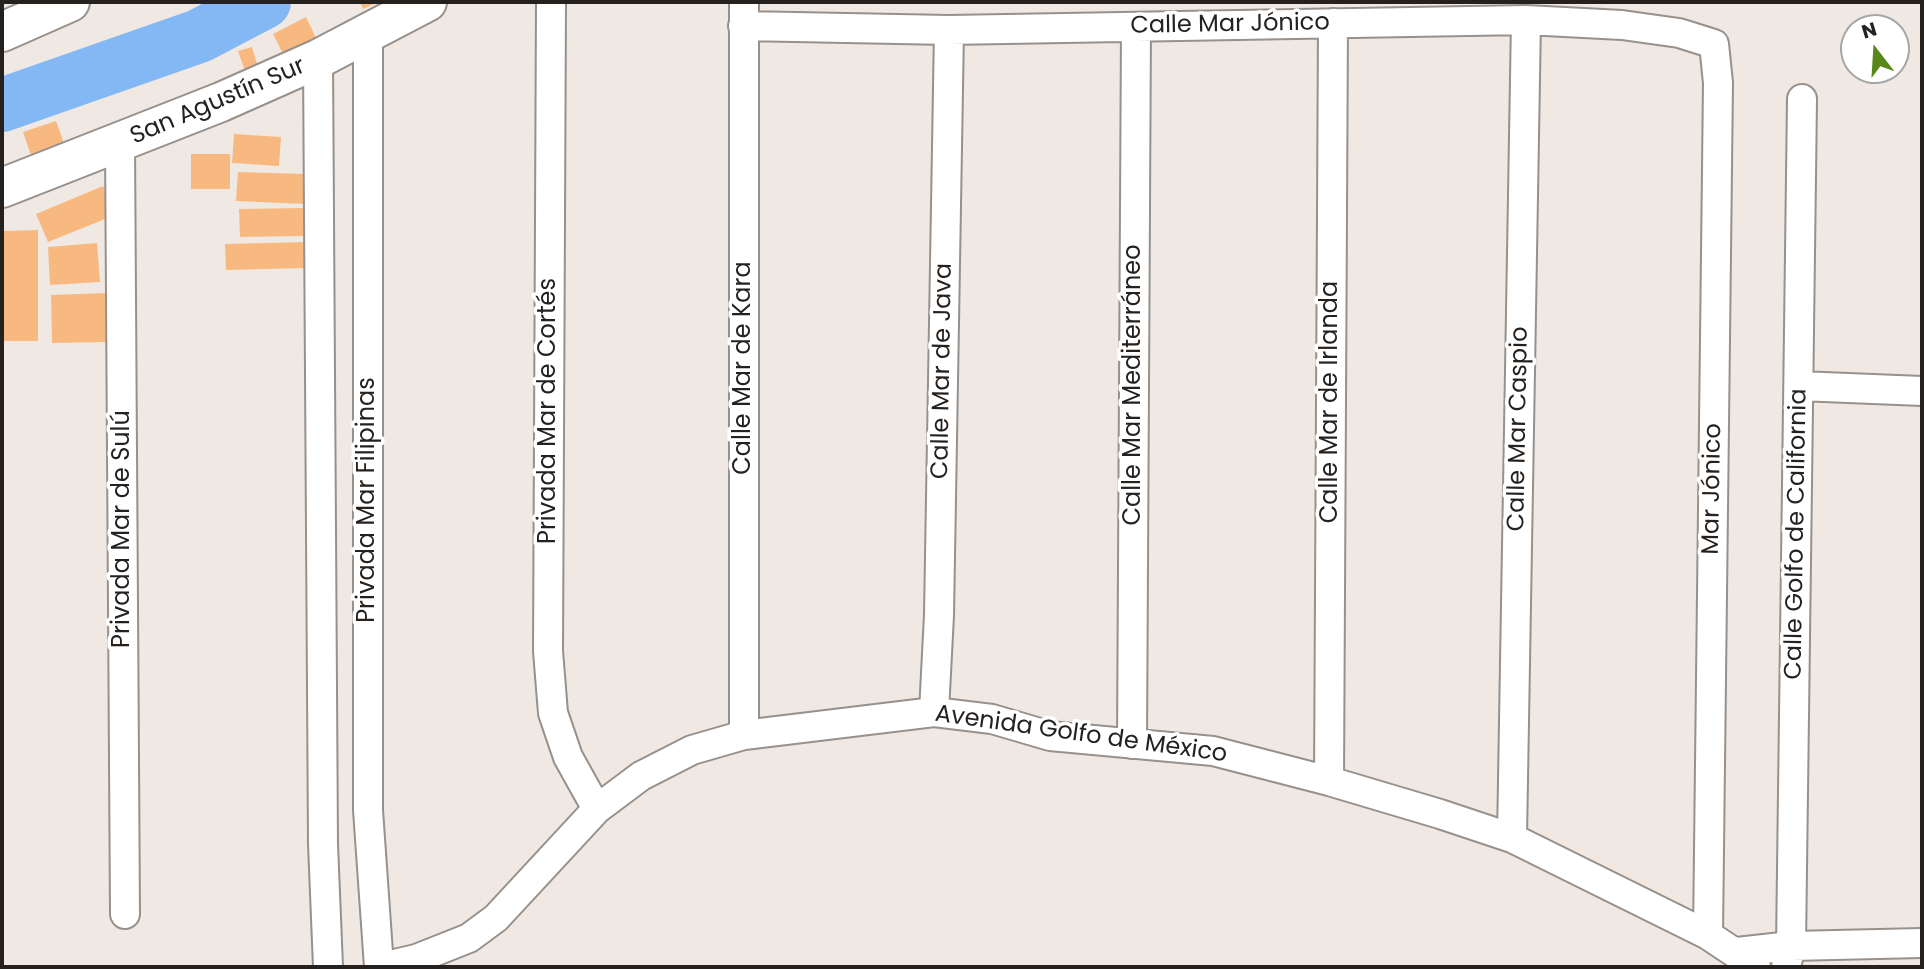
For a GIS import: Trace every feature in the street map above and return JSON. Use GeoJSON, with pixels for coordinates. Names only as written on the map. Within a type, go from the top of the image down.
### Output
{"type":"FeatureCollection","features":[{"type":"Feature","properties":{"kind":"main road"},"geometry":{"type":"LineString","coordinates":[[2,32],[70,2]]}},
{"type":"Feature","properties":{"kind":"main road","name":"San Agustín Sur"},"geometry":{"type":"LineString","coordinates":[[2,188],[120,143],[318,60],[427,2]]}},
{"type":"Feature","properties":{"kind":"street","name":"Privada Mar de Cortés"},"geometry":{"type":"LineString","coordinates":[[551,2],[548,651],[553,713],[568,757],[597,809]]}},
{"type":"Feature","properties":{"kind":"street","name":"Calle Mar Jónico"},"geometry":{"type":"LineString","coordinates":[[743,14],[949,30],[1526,20],[1622,25],[1679,33],[1714,44]]}},
{"type":"Feature","properties":{"kind":"street","name":"Calle Mar de Kara"},"geometry":{"type":"LineString","coordinates":[[743,14],[744,735]]}},
{"type":"Feature","properties":{"kind":"street","name":"Calle Mar Caspio"},"geometry":{"type":"LineString","coordinates":[[1512,838],[1526,20]]}},
{"type":"Feature","properties":{"kind":"street","name":"Calle Mar de Irlanda"},"geometry":{"type":"LineString","coordinates":[[1329,781],[1333,23]]}},
{"type":"Feature","properties":{"kind":"street","name":"Calle Mar Mediterráneo"},"geometry":{"type":"LineString","coordinates":[[1132,744],[1136,27]]}},
{"type":"Feature","properties":{"kind":"street","name":"Calle Mar de Java"},"geometry":{"type":"LineString","coordinates":[[934,712],[939,615],[949,30]]}},
{"type":"Feature","properties":{"kind":"street","name":"Privada Mar Filipinas"},"geometry":{"type":"LineString","coordinates":[[368,33],[368,810],[380,967]]}},
{"type":"Feature","properties":{"kind":"street","name":"Mar Jónico"},"geometry":{"type":"LineString","coordinates":[[1708,935],[1717,111],[1714,44]]}},
{"type":"Feature","properties":{"kind":"street","name":"Privada Mar Filipinas"},"geometry":{"type":"LineString","coordinates":[[318,60],[323,844],[328,967]]}},
{"type":"Feature","properties":{"kind":"street","name":"Calle Golfo de California"},"geometry":{"type":"LineString","coordinates":[[1788,957],[1802,99]]}},
{"type":"Feature","properties":{"kind":"street","name":"Privada Mar de Sulú"},"geometry":{"type":"LineString","coordinates":[[120,143],[125,914]]}},
{"type":"Feature","properties":{"kind":"street"},"geometry":{"type":"LineString","coordinates":[[1799,386],[1922,391]]}},
{"type":"Feature","properties":{"kind":"street","name":"Avenida Golfo de México"},"geometry":{"type":"LineString","coordinates":[[380,967],[416,959],[469,938],[496,918],[597,809],[641,776],[692,750],[744,735],[934,712],[992,719],[1049,736],[1213,751],[1329,781],[1512,838],[1708,935],[1746,960],[1922,943]]}},
{"type":"Feature","properties":{"kind":"building"},"geometry":{"type":"Polygon","coordinates":[[[360,2],[378,2],[363,9],[360,2]]]}},
{"type":"Feature","properties":{"kind":"building"},"geometry":{"type":"Polygon","coordinates":[[[306,17],[316,38],[283,54],[273,34],[306,17]]]}},
{"type":"Feature","properties":{"kind":"building"},"geometry":{"type":"Polygon","coordinates":[[[252,47],[258,67],[245,71],[238,51],[252,47]]]}},
{"type":"Feature","properties":{"kind":"building"},"geometry":{"type":"Polygon","coordinates":[[[56,121],[66,149],[33,161],[23,132],[56,121]]]}},
{"type":"Feature","properties":{"kind":"building"},"geometry":{"type":"Polygon","coordinates":[[[234,134],[281,137],[279,166],[232,163],[234,134]]]}},
{"type":"Feature","properties":{"kind":"building"},"geometry":{"type":"Polygon","coordinates":[[[191,154],[230,154],[230,189],[191,189],[191,154]]]}},
{"type":"Feature","properties":{"kind":"building"},"geometry":{"type":"Polygon","coordinates":[[[238,172],[306,174],[305,204],[236,201],[238,172]]]}},
{"type":"Feature","properties":{"kind":"building"},"geometry":{"type":"Polygon","coordinates":[[[103,186],[115,215],[48,242],[36,214],[103,186]]]}},
{"type":"Feature","properties":{"kind":"building"},"geometry":{"type":"Polygon","coordinates":[[[304,208],[304,236],[240,237],[239,209],[304,208]]]}},
{"type":"Feature","properties":{"kind":"building"},"geometry":{"type":"Polygon","coordinates":[[[38,230],[38,341],[2,341],[2,231],[38,230]]]}},
{"type":"Feature","properties":{"kind":"building"},"geometry":{"type":"Polygon","coordinates":[[[308,242],[308,268],[226,270],[225,244],[308,242]]]}},
{"type":"Feature","properties":{"kind":"building"},"geometry":{"type":"Polygon","coordinates":[[[97,243],[100,282],[50,285],[48,247],[97,243]]]}},
{"type":"Feature","properties":{"kind":"building"},"geometry":{"type":"Polygon","coordinates":[[[107,293],[108,342],[52,343],[51,295],[107,293]]]}},
{"type":"Feature","properties":{"kind":"waterway"},"geometry":{"type":"LineString","coordinates":[[2,105],[199,36],[264,2]]}}]}
